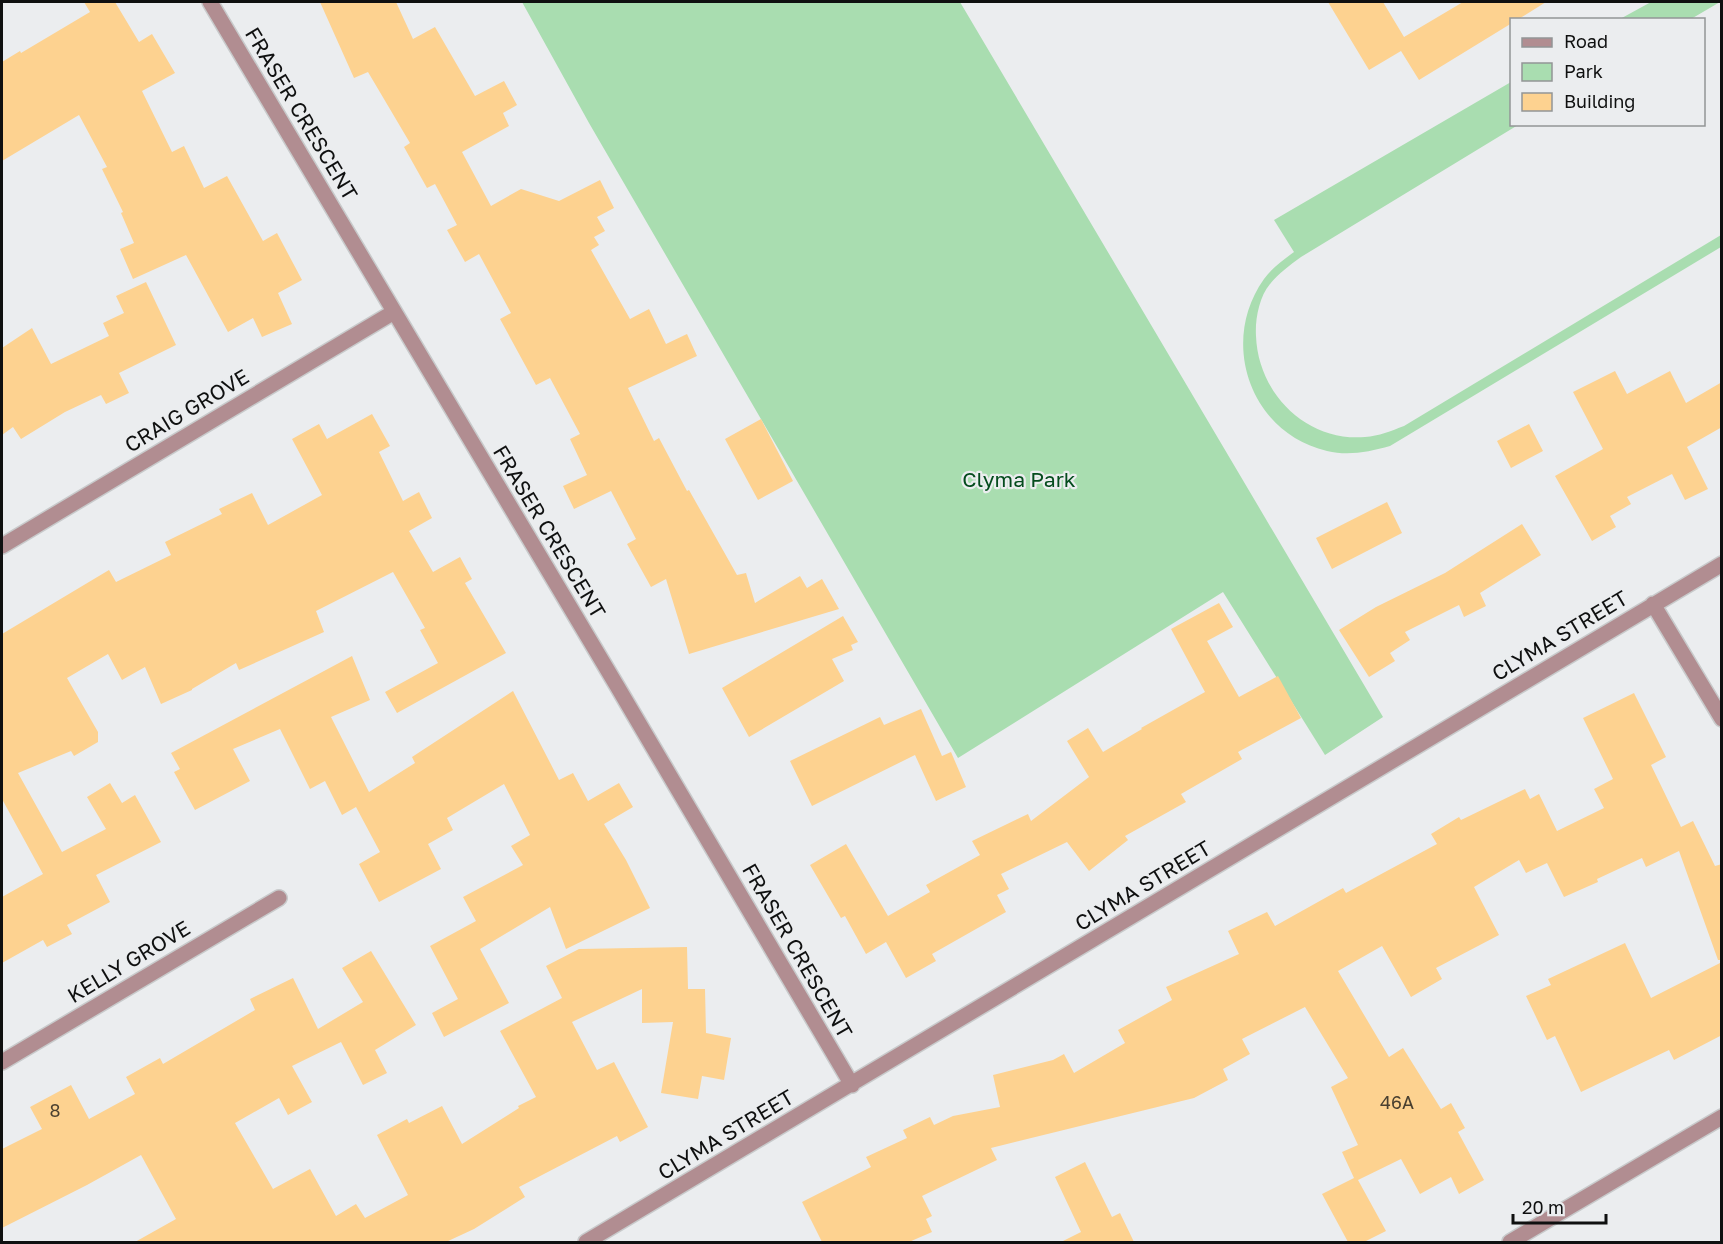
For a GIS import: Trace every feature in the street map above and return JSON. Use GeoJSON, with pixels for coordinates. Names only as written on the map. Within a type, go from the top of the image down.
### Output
{"type":"FeatureCollection","features":[{"type":"Feature","properties":{"kind":"street","name":"FRASER CRESCENT"},"geometry":{"type":"LineString","coordinates":[[210,2],[852,1085]]}},
{"type":"Feature","properties":{"kind":"street","name":"CRAIG GROVE"},"geometry":{"type":"LineString","coordinates":[[2,546],[394,312]]}},
{"type":"Feature","properties":{"kind":"street","name":"CLYMA STREET"},"geometry":{"type":"LineString","coordinates":[[586,1242],[1722,564]]}},
{"type":"Feature","properties":{"kind":"street"},"geometry":{"type":"LineString","coordinates":[[1653,604],[1722,719]]}},
{"type":"Feature","properties":{"kind":"street","name":"KELLY GROVE"},"geometry":{"type":"LineString","coordinates":[[2,1062],[279,898]]}},
{"type":"Feature","properties":{"kind":"street"},"geometry":{"type":"LineString","coordinates":[[1510,1242],[1722,1118]]}},
{"type":"Feature","properties":{"kind":"green space","name":"Clyma Park"},"geometry":{"type":"Polygon","coordinates":[[[522,2],[960,2],[1383,717],[1325,755],[1223,592],[958,758],[589,123],[522,2]]]}},
{"type":"Feature","properties":{"kind":"green space"},"geometry":{"type":"Polygon","coordinates":[[[1651,2],[1720,2],[1693,18],[1622,18],[1651,2]]]}},
{"type":"Feature","properties":{"kind":"green space"},"geometry":{"type":"Polygon","coordinates":[[[1510,83],[1510,126],[1516,126],[1301,257],[1273,280],[1266,289],[1258,309],[1256,336],[1259,357],[1266,377],[1289,410],[1305,422],[1323,431],[1343,436],[1365,437],[1404,426],[1721,235],[1721,247],[1390,446],[1366,452],[1343,453],[1327,451],[1300,441],[1278,425],[1261,405],[1250,382],[1244,356],[1244,330],[1251,304],[1267,275],[1294,252],[1274,220],[1510,83]]]}},
{"type":"Feature","properties":{"kind":"building"},"geometry":{"type":"Polygon","coordinates":[[[84,2],[115,2],[139,42],[152,34],[175,73],[142,91],[172,152],[184,146],[204,188],[227,176],[263,241],[277,233],[302,280],[278,293],[292,324],[262,337],[253,318],[228,332],[186,255],[133,279],[120,249],[134,243],[121,213],[123,212],[102,169],[107,167],[79,115],[2,161],[2,62],[90,12],[84,2]]]}},
{"type":"Feature","properties":{"kind":"building"},"geometry":{"type":"Polygon","coordinates":[[[320,2],[396,2],[413,39],[435,27],[475,96],[504,81],[517,105],[503,113],[509,126],[462,152],[491,206],[521,189],[559,201],[600,180],[614,208],[597,217],[605,231],[594,237],[599,245],[591,250],[630,319],[649,309],[666,344],[687,334],[697,356],[628,388],[654,441],[659,438],[687,491],[689,490],[737,575],[746,573],[755,603],[800,576],[807,588],[822,579],[839,609],[689,654],[666,579],[651,587],[627,544],[636,539],[611,491],[574,509],[563,486],[587,475],[570,439],[580,434],[550,378],[536,385],[500,319],[511,313],[479,254],[465,262],[447,230],[457,225],[435,184],[427,188],[404,147],[410,143],[368,72],[354,78],[320,2]]]}},
{"type":"Feature","properties":{"kind":"building"},"geometry":{"type":"Polygon","coordinates":[[[1328,2],[1383,2],[1404,37],[1463,2],[1546,2],[1520,18],[1510,18],[1510,24],[1419,80],[1401,51],[1369,70],[1328,2]]]}},
{"type":"Feature","properties":{"kind":"building"},"geometry":{"type":"Polygon","coordinates":[[[146,282],[176,345],[119,373],[129,393],[106,404],[101,395],[65,412],[21,439],[13,427],[2,435],[2,348],[32,328],[51,364],[109,336],[103,323],[124,313],[116,296],[146,282]]]}},
{"type":"Feature","properties":{"kind":"building"},"geometry":{"type":"Polygon","coordinates":[[[1615,371],[1627,394],[1670,371],[1686,403],[1722,382],[1722,427],[1687,447],[1708,489],[1685,500],[1672,474],[1627,497],[1631,504],[1610,516],[1616,527],[1592,541],[1555,476],[1603,449],[1573,392],[1615,371]]]}},
{"type":"Feature","properties":{"kind":"building"},"geometry":{"type":"Polygon","coordinates":[[[372,414],[390,446],[379,452],[403,501],[419,492],[432,518],[409,531],[433,572],[460,557],[472,579],[465,583],[506,653],[397,713],[385,692],[438,663],[420,630],[425,628],[393,572],[316,611],[324,632],[239,670],[236,663],[192,690],[161,704],[145,667],[122,680],[108,654],[67,678],[98,732],[98,742],[74,756],[71,751],[18,773],[62,852],[106,829],[87,797],[110,783],[122,803],[135,795],[161,842],[96,875],[110,902],[67,925],[72,934],[47,947],[43,940],[2,963],[2,897],[43,874],[2,799],[2,634],[109,570],[116,582],[171,555],[165,542],[222,514],[219,509],[252,493],[268,525],[322,495],[292,439],[319,424],[327,439],[372,414]]]}},
{"type":"Feature","properties":{"kind":"building"},"geometry":{"type":"Polygon","coordinates":[[[761,419],[793,481],[758,500],[725,439],[761,419]]]}},
{"type":"Feature","properties":{"kind":"building"},"geometry":{"type":"Polygon","coordinates":[[[1529,424],[1543,451],[1511,468],[1497,441],[1529,424]]]}},
{"type":"Feature","properties":{"kind":"building"},"geometry":{"type":"Polygon","coordinates":[[[1387,502],[1402,533],[1332,569],[1316,538],[1387,502]]]}},
{"type":"Feature","properties":{"kind":"building"},"geometry":{"type":"Polygon","coordinates":[[[1522,524],[1541,555],[1480,593],[1486,606],[1464,617],[1459,605],[1405,632],[1410,640],[1390,653],[1395,661],[1369,677],[1339,630],[1376,607],[1445,573],[1522,524]]]}},
{"type":"Feature","properties":{"kind":"building"},"geometry":{"type":"Polygon","coordinates":[[[1219,603],[1233,627],[1207,641],[1239,697],[1278,676],[1301,718],[1238,752],[1242,759],[1181,794],[1186,802],[1125,836],[1128,840],[1089,871],[1067,842],[1001,874],[1009,889],[997,895],[1006,912],[932,954],[936,961],[906,978],[886,942],[866,954],[845,916],[841,918],[810,865],[846,844],[888,916],[930,892],[926,885],[980,855],[972,841],[1028,814],[1031,821],[1089,777],[1067,741],[1088,728],[1103,752],[1205,692],[1171,629],[1219,603]]]}},
{"type":"Feature","properties":{"kind":"building"},"geometry":{"type":"Polygon","coordinates":[[[843,616],[858,642],[851,645],[853,650],[832,659],[844,681],[749,737],[722,688],[843,616]]]}},
{"type":"Feature","properties":{"kind":"building"},"geometry":{"type":"Polygon","coordinates":[[[352,656],[370,700],[331,717],[369,792],[415,763],[412,757],[513,691],[559,780],[573,773],[588,801],[619,783],[633,807],[604,824],[626,860],[650,908],[566,949],[550,907],[480,949],[509,1003],[444,1037],[432,1013],[458,999],[430,946],[476,921],[463,897],[523,865],[511,846],[530,835],[504,784],[447,818],[453,830],[428,844],[441,869],[379,902],[359,864],[380,852],[356,807],[342,815],[325,781],[310,789],[280,729],[233,749],[250,781],[195,810],[174,772],[180,769],[171,753],[352,656]]]}},
{"type":"Feature","properties":{"kind":"building"},"geometry":{"type":"Polygon","coordinates":[[[1634,693],[1666,757],[1651,765],[1681,827],[1693,821],[1715,866],[1722,864],[1722,960],[1718,960],[1679,851],[1646,867],[1642,858],[1564,897],[1547,863],[1526,873],[1519,860],[1474,887],[1499,935],[1436,968],[1442,979],[1411,997],[1382,946],[1338,971],[1389,1057],[1403,1048],[1441,1109],[1451,1103],[1465,1128],[1458,1132],[1484,1180],[1459,1194],[1451,1177],[1420,1194],[1401,1159],[1358,1180],[1386,1231],[1364,1242],[1348,1242],[1322,1194],[1354,1178],[1342,1152],[1358,1145],[1331,1087],[1348,1078],[1305,1007],[1242,1039],[1250,1054],[1223,1069],[1228,1080],[1194,1098],[991,1148],[997,1160],[922,1196],[932,1216],[926,1219],[932,1232],[909,1242],[822,1242],[802,1202],[871,1167],[866,1157],[907,1138],[903,1130],[930,1117],[934,1125],[953,1116],[1000,1107],[993,1075],[1053,1060],[1064,1054],[1074,1073],[1125,1043],[1118,1030],[1172,1000],[1166,987],[1239,954],[1228,931],[1267,912],[1275,926],[1343,888],[1346,893],[1437,844],[1431,834],[1459,817],[1461,820],[1525,789],[1530,799],[1539,794],[1557,831],[1604,808],[1594,789],[1613,779],[1583,718],[1634,693]]]}},
{"type":"Feature","properties":{"kind":"building"},"geometry":{"type":"Polygon","coordinates":[[[921,709],[942,756],[951,752],[966,787],[936,801],[915,755],[812,806],[790,761],[880,717],[884,725],[921,709]]]}},
{"type":"Feature","properties":{"kind":"building"},"geometry":{"type":"Polygon","coordinates":[[[1625,943],[1651,998],[1722,962],[1722,1035],[1674,1060],[1669,1050],[1581,1092],[1555,1036],[1547,1040],[1526,996],[1551,985],[1548,979],[1625,943]]]}},
{"type":"Feature","properties":{"kind":"building"},"geometry":{"type":"Polygon","coordinates":[[[687,947],[688,989],[705,989],[706,1033],[731,1038],[724,1080],[702,1076],[698,1099],[661,1093],[673,1022],[642,1023],[642,989],[572,1022],[597,1070],[614,1062],[648,1127],[620,1142],[617,1136],[519,1187],[525,1197],[474,1229],[446,1242],[135,1242],[176,1219],[141,1155],[2,1228],[2,1149],[42,1129],[30,1107],[71,1085],[89,1119],[135,1094],[126,1077],[160,1058],[163,1064],[255,1010],[250,999],[293,978],[318,1029],[363,1002],[342,968],[371,951],[416,1025],[375,1050],[387,1073],[363,1085],[341,1042],[292,1066],[312,1102],[288,1115],[279,1098],[235,1123],[273,1189],[310,1169],[336,1216],[356,1204],[365,1218],[408,1195],[377,1135],[407,1119],[409,1123],[442,1106],[462,1144],[519,1108],[518,1106],[536,1097],[500,1031],[562,998],[546,966],[579,949],[687,947]]]}},
{"type":"Feature","properties":{"kind":"building"},"geometry":{"type":"Polygon","coordinates":[[[1085,1162],[1112,1217],[1120,1213],[1134,1242],[1061,1242],[1081,1232],[1055,1177],[1085,1162]]]}}]}
